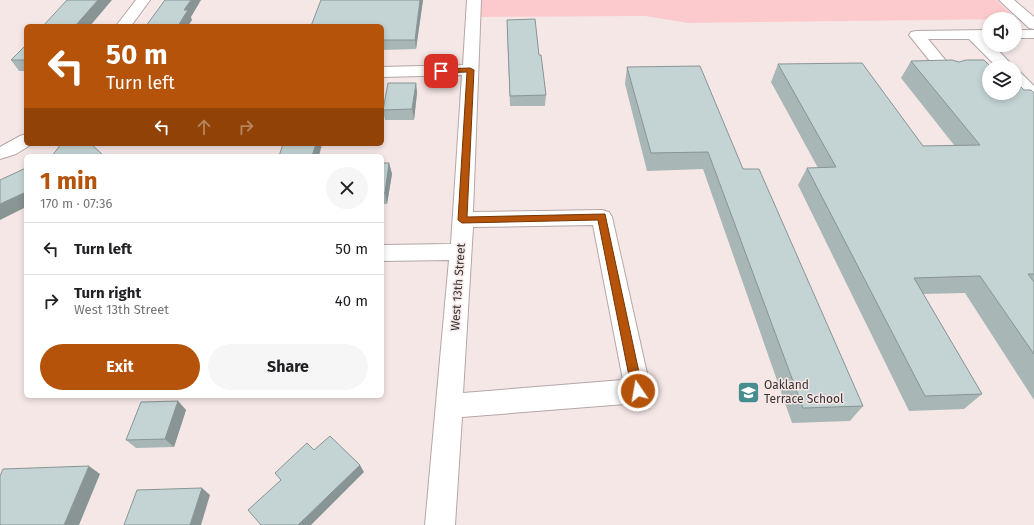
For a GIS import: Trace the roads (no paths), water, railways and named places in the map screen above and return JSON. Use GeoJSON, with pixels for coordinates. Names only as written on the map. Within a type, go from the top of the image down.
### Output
{"type":"FeatureCollection","features":[{"type":"Feature","properties":{"kind":"street"},"geometry":{"type":"LineString","coordinates":[[125,24],[143,0]]}},
{"type":"Feature","properties":{"kind":"street","name":"West 13th Street"},"geometry":{"type":"LineString","coordinates":[[440,525],[461,252],[474,0]]}},
{"type":"Feature","properties":{"kind":"street"},"geometry":{"type":"LineString","coordinates":[[1006,0],[1034,26]]}},
{"type":"Feature","properties":{"kind":"street"},"geometry":{"type":"LineString","coordinates":[[973,34],[999,60]]}},
{"type":"Feature","properties":{"kind":"street"},"geometry":{"type":"LineString","coordinates":[[948,73],[916,35],[982,34]]}},
{"type":"Feature","properties":{"kind":"street"},"geometry":{"type":"LineString","coordinates":[[1022,34],[1034,34]]}},
{"type":"Feature","properties":{"kind":"street"},"geometry":{"type":"LineString","coordinates":[[384,72],[470,70]]}},
{"type":"Feature","properties":{"kind":"street"},"geometry":{"type":"LineString","coordinates":[[1022,83],[1034,95]]}},
{"type":"Feature","properties":{"kind":"street"},"geometry":{"type":"LineString","coordinates":[[0,152],[9,150],[24,141]]}},
{"type":"Feature","properties":{"kind":"street"},"geometry":{"type":"LineString","coordinates":[[449,406],[638,391],[602,216],[462,220]]}},
{"type":"Feature","properties":{"kind":"street"},"geometry":{"type":"LineString","coordinates":[[384,253],[461,252]]}},
{"type":"Feature","properties":{"kind":"place","name":"Oakland Terrace School"},"geometry":{"type":"Point","coordinates":[749,392]}}]}
